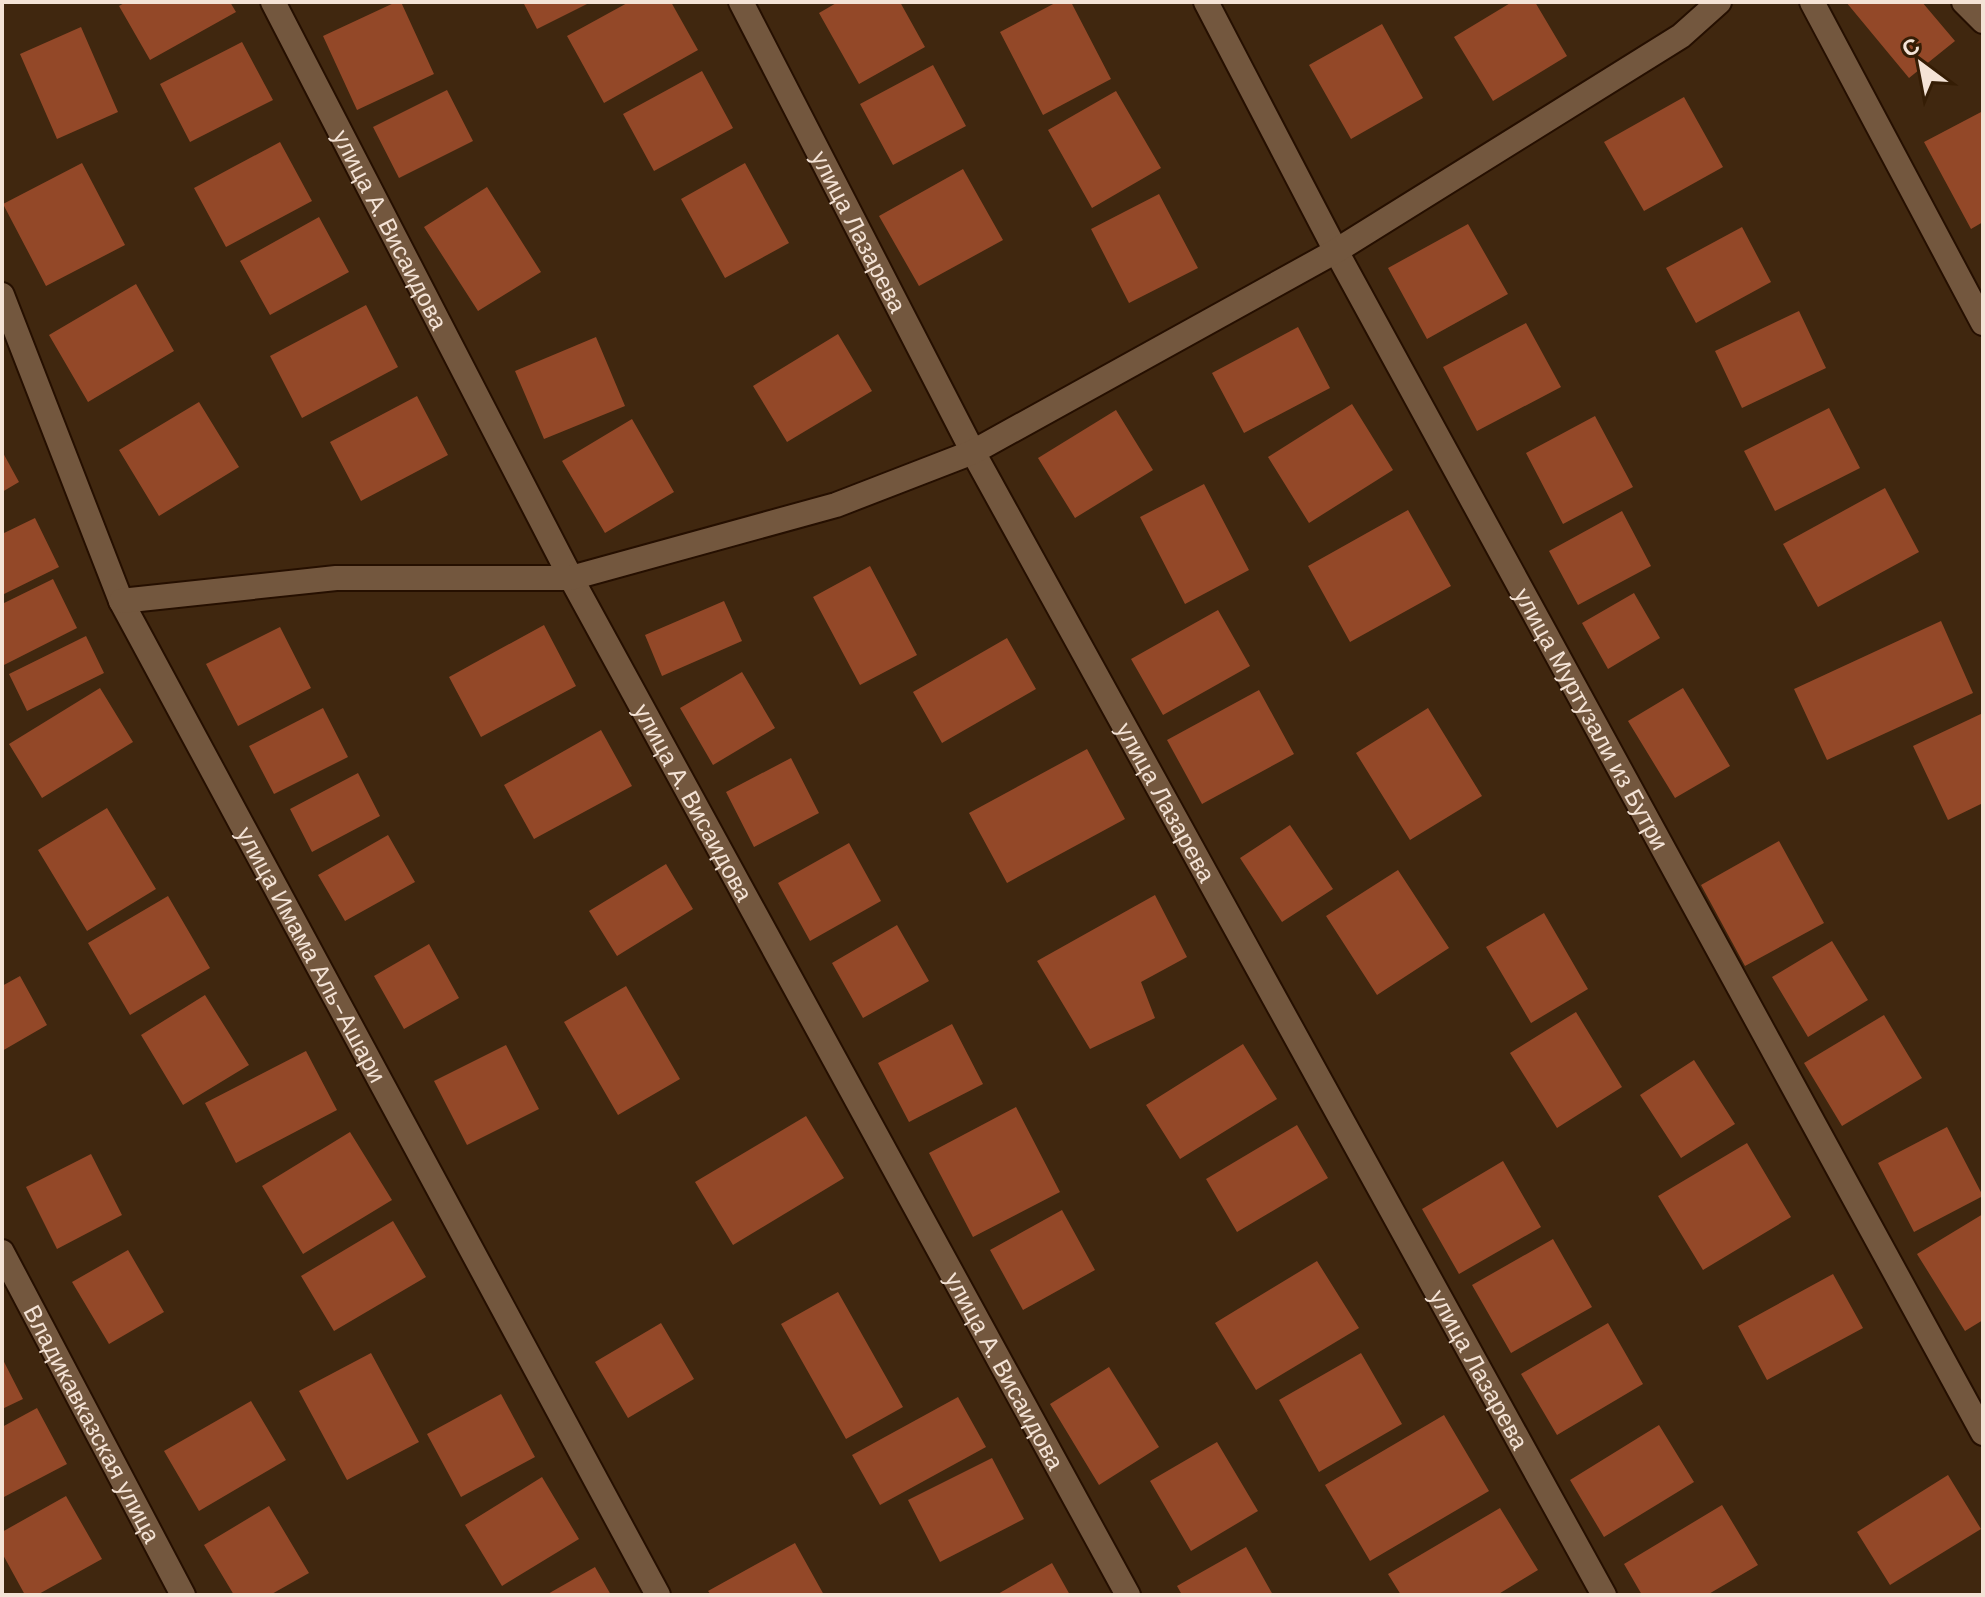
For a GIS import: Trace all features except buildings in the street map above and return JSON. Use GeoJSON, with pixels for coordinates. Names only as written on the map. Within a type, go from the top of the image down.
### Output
{"type":"FeatureCollection","features":[{"type":"Feature","properties":{"kind":"street","name":"улица А. Висаидова"},"geometry":{"type":"LineString","coordinates":[[273,2],[571,578],[1128,1595]]}},
{"type":"Feature","properties":{"kind":"street","name":"улица Лазарева"},"geometry":{"type":"LineString","coordinates":[[741,2],[973,452],[1604,1595]]}},
{"type":"Feature","properties":{"kind":"street","name":"улица Муртузали из Бутри"},"geometry":{"type":"LineString","coordinates":[[1206,2],[1336,251],[1983,1433]]}},
{"type":"Feature","properties":{"kind":"street"},"geometry":{"type":"LineString","coordinates":[[121,601],[336,578],[571,578],[836,505],[973,452],[1336,251],[1681,36],[1719,2]]}},
{"type":"Feature","properties":{"kind":"street"},"geometry":{"type":"LineString","coordinates":[[1812,2],[1983,323]]}},
{"type":"Feature","properties":{"kind":"street"},"geometry":{"type":"LineString","coordinates":[[1964,2],[1983,21]]}},
{"type":"Feature","properties":{"kind":"street","name":"улица Имама Аль-Ашари"},"geometry":{"type":"LineString","coordinates":[[2,295],[121,601],[658,1595]]}},
{"type":"Feature","properties":{"kind":"street","name":"Владикавказская улица"},"geometry":{"type":"LineString","coordinates":[[2,1252],[183,1595]]}}]}
